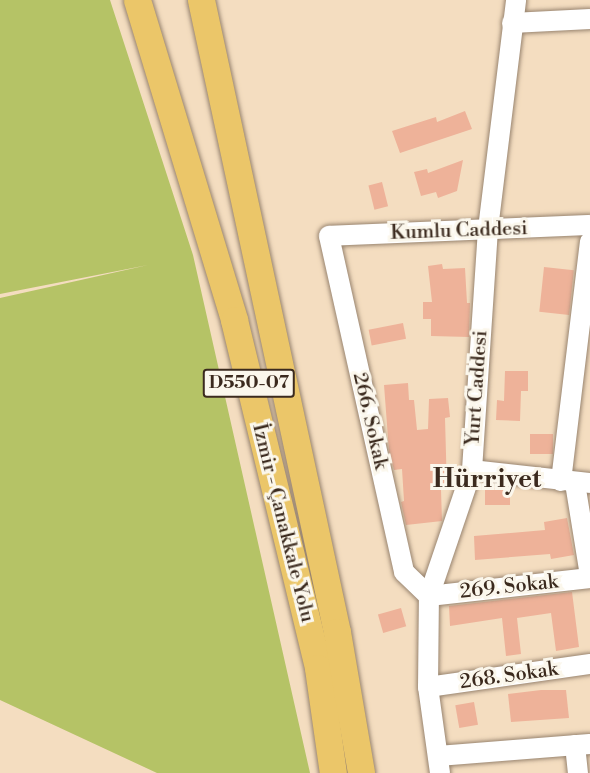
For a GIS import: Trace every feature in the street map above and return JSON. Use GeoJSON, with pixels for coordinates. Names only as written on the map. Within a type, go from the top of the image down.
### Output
{"type":"FeatureCollection","features":[{"type":"Feature","properties":{"kind":"highway","name":"İzmir - Çanakkale Yolu"},"geometry":{"type":"LineString","coordinates":[[137,0],[234,320],[318,668],[333,773]]}},
{"type":"Feature","properties":{"kind":"highway","name":"İzmir - Çanakkale Yolu"},"geometry":{"type":"LineString","coordinates":[[201,0],[338,632],[361,773]]}},
{"type":"Feature","properties":{"kind":"street","name":"Yurt Caddesi"},"geometry":{"type":"LineString","coordinates":[[439,764],[428,687],[429,596],[472,470],[488,229],[516,0]]}},
{"type":"Feature","properties":{"kind":"street"},"geometry":{"type":"LineString","coordinates":[[512,23],[590,19]]}},
{"type":"Feature","properties":{"kind":"street","name":"Kumlu Caddesi"},"geometry":{"type":"LineString","coordinates":[[328,236],[590,225]]}},
{"type":"Feature","properties":{"kind":"street","name":"266. Sokak"},"geometry":{"type":"LineString","coordinates":[[328,236],[404,572],[429,596]]}},
{"type":"Feature","properties":{"kind":"street"},"geometry":{"type":"LineString","coordinates":[[590,242],[576,483],[590,577]]}},
{"type":"Feature","properties":{"kind":"street"},"geometry":{"type":"LineString","coordinates":[[472,470],[576,483]]}},
{"type":"Feature","properties":{"kind":"street","name":"269. Sokak"},"geometry":{"type":"LineString","coordinates":[[429,596],[590,577]]}},
{"type":"Feature","properties":{"kind":"street","name":"268. Sokak"},"geometry":{"type":"LineString","coordinates":[[428,687],[590,664]]}},
{"type":"Feature","properties":{"kind":"street"},"geometry":{"type":"LineString","coordinates":[[439,764],[582,744],[578,773]]}},
{"type":"Feature","properties":{"kind":"green space"},"geometry":{"type":"Polygon","coordinates":[[[0,0],[110,0],[193,255],[310,773],[157,773],[0,700],[0,298],[148,265],[0,294],[0,0]]]}},
{"type":"Feature","properties":{"kind":"building"},"geometry":{"type":"Polygon","coordinates":[[[465,111],[472,129],[400,153],[392,131],[436,117],[437,122],[465,111]]]}},
{"type":"Feature","properties":{"kind":"building"},"geometry":{"type":"Polygon","coordinates":[[[463,160],[457,191],[438,198],[436,192],[421,196],[414,172],[427,169],[428,173],[463,160]]]}},
{"type":"Feature","properties":{"kind":"building"},"geometry":{"type":"Polygon","coordinates":[[[382,182],[388,206],[374,210],[368,185],[382,182]]]}},
{"type":"Feature","properties":{"kind":"building"},"geometry":{"type":"Polygon","coordinates":[[[442,264],[443,269],[465,268],[467,303],[470,303],[469,337],[431,336],[431,319],[423,319],[423,302],[432,302],[428,266],[442,264]]]}},
{"type":"Feature","properties":{"kind":"building"},"geometry":{"type":"Polygon","coordinates":[[[544,267],[574,270],[569,315],[539,312],[544,267]]]}},
{"type":"Feature","properties":{"kind":"building"},"geometry":{"type":"Polygon","coordinates":[[[403,323],[406,339],[372,345],[369,330],[403,323]]]}},
{"type":"Feature","properties":{"kind":"building"},"geometry":{"type":"Polygon","coordinates":[[[505,371],[528,371],[528,391],[521,391],[520,421],[496,420],[497,400],[504,401],[505,371]]]}},
{"type":"Feature","properties":{"kind":"building"},"geometry":{"type":"Polygon","coordinates":[[[408,383],[409,400],[414,400],[417,430],[428,429],[429,399],[448,398],[450,417],[445,418],[447,490],[441,490],[442,521],[406,525],[401,502],[404,501],[402,469],[394,470],[389,451],[384,385],[408,383]]]}},
{"type":"Feature","properties":{"kind":"building"},"geometry":{"type":"Polygon","coordinates":[[[530,434],[553,434],[553,454],[530,454],[530,434]]]}},
{"type":"Feature","properties":{"kind":"building"},"geometry":{"type":"Polygon","coordinates":[[[485,488],[510,488],[510,505],[485,505],[485,488]]]}},
{"type":"Feature","properties":{"kind":"building"},"geometry":{"type":"Polygon","coordinates":[[[567,518],[574,555],[551,559],[550,554],[475,560],[474,536],[545,530],[544,522],[567,518]]]}},
{"type":"Feature","properties":{"kind":"building"},"geometry":{"type":"Polygon","coordinates":[[[572,592],[579,647],[556,651],[551,613],[517,618],[521,654],[506,656],[502,618],[450,626],[449,606],[572,592]]]}},
{"type":"Feature","properties":{"kind":"building"},"geometry":{"type":"Polygon","coordinates":[[[401,608],[406,626],[383,633],[378,615],[401,608]]]}},
{"type":"Feature","properties":{"kind":"building"},"geometry":{"type":"Polygon","coordinates":[[[566,690],[569,718],[511,722],[508,694],[566,690]]]}},
{"type":"Feature","properties":{"kind":"building"},"geometry":{"type":"Polygon","coordinates":[[[474,702],[478,725],[459,728],[455,705],[474,702]]]}},
{"type":"Feature","properties":{"kind":"district","name":"Hürriyet"},"geometry":{"type":"Point","coordinates":[487,480]}}]}
